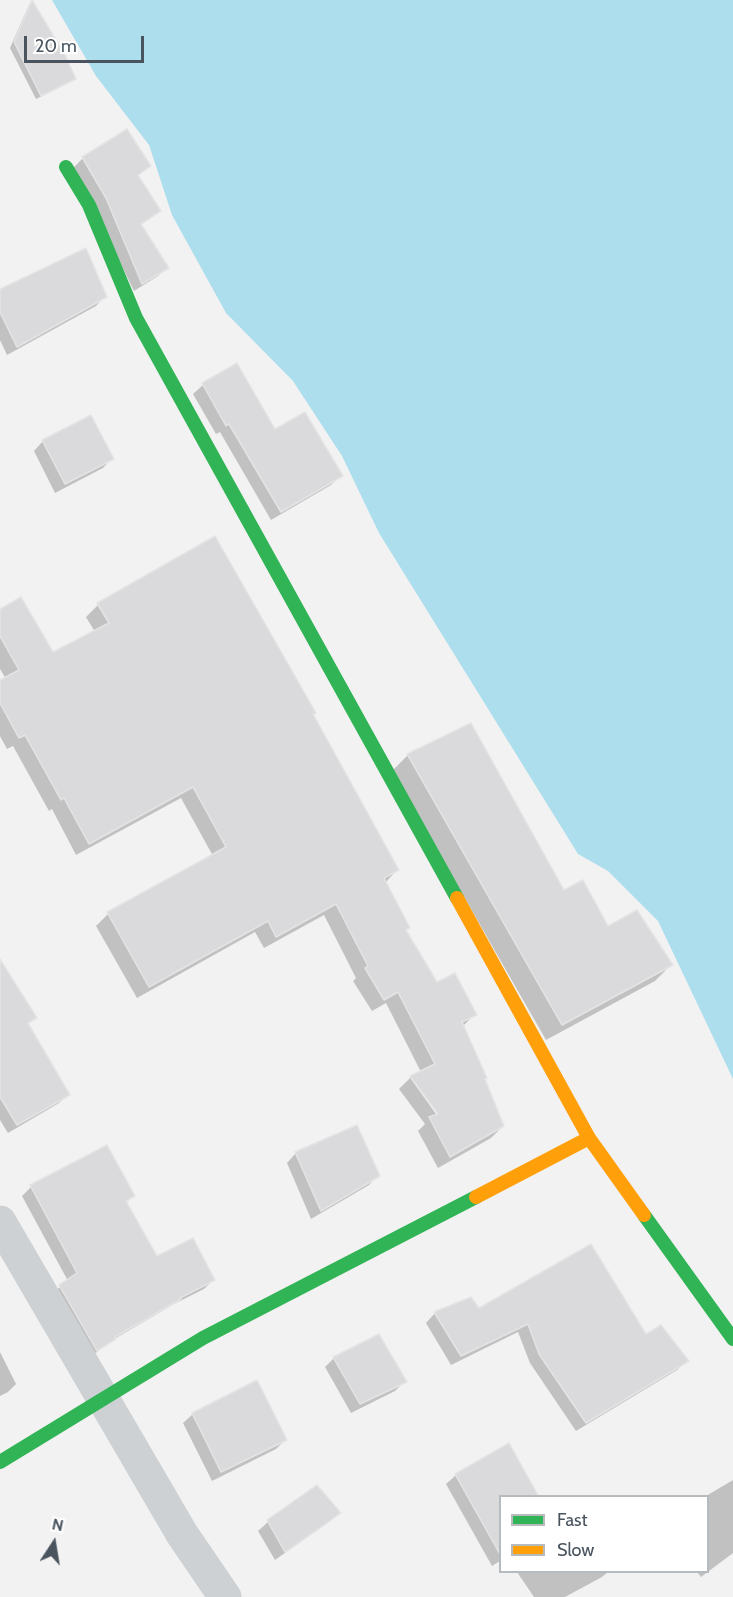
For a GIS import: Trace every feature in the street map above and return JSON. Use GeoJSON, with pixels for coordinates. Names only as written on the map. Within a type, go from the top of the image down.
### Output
{"type":"FeatureCollection","features":[{"type":"Feature","properties":{"kind":"street"},"geometry":{"type":"LineString","coordinates":[[66,167],[89,205],[136,318],[589,1138],[733,1339]]}},
{"type":"Feature","properties":{"kind":"street"},"geometry":{"type":"LineString","coordinates":[[0,1462],[203,1338],[589,1138]]}},
{"type":"Feature","properties":{"kind":"street"},"geometry":{"type":"LineString","coordinates":[[0,1222],[182,1534],[225,1597]]}},
{"type":"Feature","properties":{"kind":"water"},"geometry":{"type":"Polygon","coordinates":[[[52,0],[733,0],[733,1079],[658,921],[608,871],[578,854],[379,533],[342,456],[293,381],[226,313],[172,215],[149,145],[96,76],[52,0]]]}},
{"type":"Feature","properties":{"kind":"building"},"geometry":{"type":"Polygon","coordinates":[[[32,0],[64,53],[76,79],[41,96],[14,42],[32,0]]]}},
{"type":"Feature","properties":{"kind":"building"},"geometry":{"type":"Polygon","coordinates":[[[127,129],[151,166],[138,175],[161,211],[141,224],[169,268],[142,284],[106,198],[82,157],[127,129]]]}},
{"type":"Feature","properties":{"kind":"building"},"geometry":{"type":"Polygon","coordinates":[[[86,248],[107,297],[17,347],[0,312],[0,289],[86,248]]]}},
{"type":"Feature","properties":{"kind":"building"},"geometry":{"type":"Polygon","coordinates":[[[237,363],[275,429],[305,412],[343,476],[281,512],[229,424],[226,426],[202,383],[237,363]]]}},
{"type":"Feature","properties":{"kind":"building"},"geometry":{"type":"Polygon","coordinates":[[[91,415],[114,459],[65,484],[42,440],[91,415]]]}},
{"type":"Feature","properties":{"kind":"building"},"geometry":{"type":"Polygon","coordinates":[[[215,536],[316,713],[313,714],[399,870],[384,878],[410,928],[406,930],[437,982],[455,973],[477,1015],[462,1022],[487,1078],[485,1079],[504,1126],[450,1157],[429,1117],[438,1114],[410,1076],[435,1064],[398,992],[384,1000],[365,968],[368,966],[336,904],[276,937],[268,921],[149,987],[107,912],[226,847],[193,787],[89,844],[64,798],[61,800],[25,735],[19,738],[0,703],[0,680],[19,670],[0,636],[0,609],[21,597],[53,652],[109,623],[97,603],[215,536]]]}},
{"type":"Feature","properties":{"kind":"building"},"geometry":{"type":"Polygon","coordinates":[[[471,723],[564,890],[583,880],[608,926],[637,910],[673,965],[562,1025],[407,754],[471,723]]]}},
{"type":"Feature","properties":{"kind":"building"},"geometry":{"type":"Polygon","coordinates":[[[0,959],[37,1018],[28,1023],[70,1095],[17,1125],[0,1097],[0,959]]]}},
{"type":"Feature","properties":{"kind":"building"},"geometry":{"type":"Polygon","coordinates":[[[357,1125],[380,1176],[321,1211],[295,1152],[357,1125]]]}},
{"type":"Feature","properties":{"kind":"building"},"geometry":{"type":"Polygon","coordinates":[[[107,1145],[135,1196],[126,1201],[157,1256],[193,1238],[215,1280],[115,1337],[116,1339],[97,1351],[59,1285],[77,1273],[30,1185],[107,1145]]]}},
{"type":"Feature","properties":{"kind":"building"},"geometry":{"type":"Polygon","coordinates":[[[591,1244],[646,1334],[661,1325],[689,1361],[586,1423],[539,1354],[528,1324],[461,1356],[434,1312],[471,1297],[479,1308],[591,1244]]]}},
{"type":"Feature","properties":{"kind":"building"},"geometry":{"type":"Polygon","coordinates":[[[379,1334],[407,1382],[360,1404],[333,1357],[379,1334]]]}},
{"type":"Feature","properties":{"kind":"building"},"geometry":{"type":"Polygon","coordinates":[[[257,1380],[287,1440],[221,1472],[192,1413],[257,1380]]]}},
{"type":"Feature","properties":{"kind":"building"},"geometry":{"type":"Polygon","coordinates":[[[509,1443],[538,1495],[499,1495],[499,1552],[455,1474],[509,1443]]]}},
{"type":"Feature","properties":{"kind":"building"},"geometry":{"type":"Polygon","coordinates":[[[317,1485],[341,1513],[285,1552],[267,1520],[317,1485]]]}},
{"type":"Feature","properties":{"kind":"traffic: fast"},"geometry":{"type":"LineString","coordinates":[[66,167],[89,205],[136,318],[457,898]]}},
{"type":"Feature","properties":{"kind":"traffic: fast"},"geometry":{"type":"LineString","coordinates":[[0,1462],[203,1338],[476,1197]]}},
{"type":"Feature","properties":{"kind":"traffic: fast"},"geometry":{"type":"LineString","coordinates":[[644,1215],[733,1339]]}},
{"type":"Feature","properties":{"kind":"traffic: slow"},"geometry":{"type":"LineString","coordinates":[[457,898],[589,1138],[644,1215]]}},
{"type":"Feature","properties":{"kind":"traffic: slow"},"geometry":{"type":"LineString","coordinates":[[476,1197],[589,1138]]}}]}
